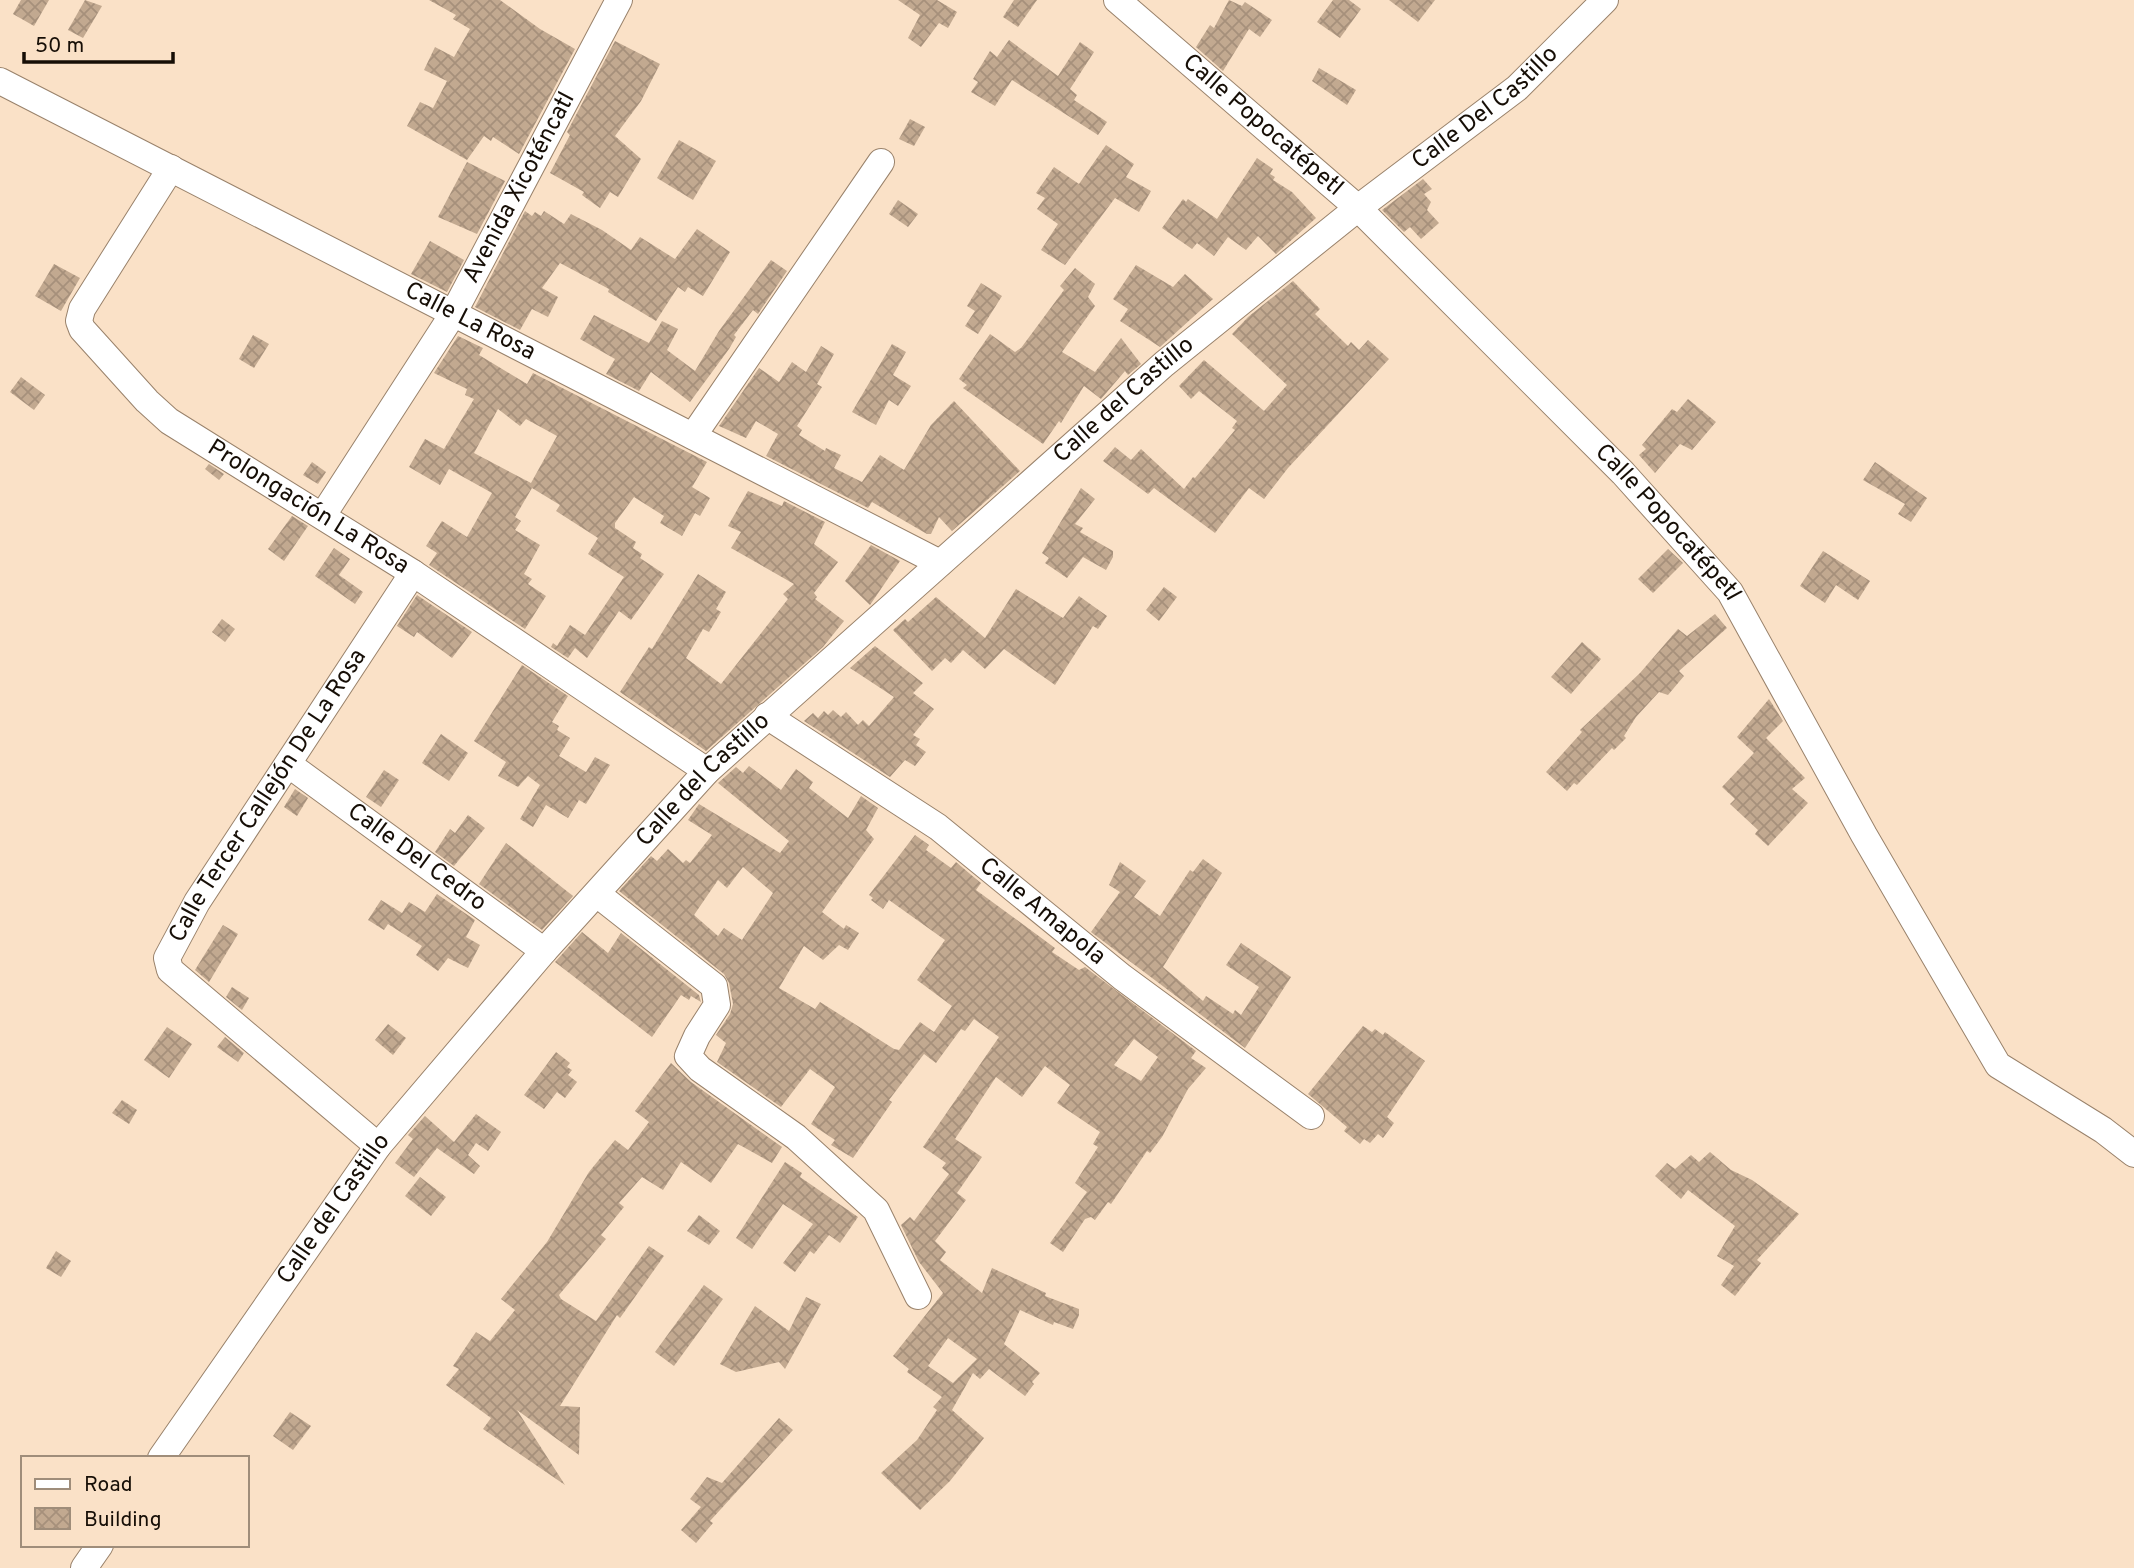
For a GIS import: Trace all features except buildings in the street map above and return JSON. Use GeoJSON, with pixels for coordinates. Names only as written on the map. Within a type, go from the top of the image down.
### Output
{"type":"FeatureCollection","features":[{"type":"Feature","properties":{"kind":"street","name":"Avenida Xicoténcatl"},"geometry":{"type":"LineString","coordinates":[[323,515],[453,314],[618,0]]}},
{"type":"Feature","properties":{"kind":"street","name":"Calle Popocatépetl"},"geometry":{"type":"LineString","coordinates":[[1117,0],[1358,208],[1623,473],[1730,592],[1864,835],[1998,1065],[2103,1130],[2134,1154]]}},
{"type":"Feature","properties":{"kind":"street","name":"Calle Del Castillo"},"geometry":{"type":"LineString","coordinates":[[1358,208],[1517,88],[1605,0]]}},
{"type":"Feature","properties":{"kind":"street","name":"Calle La Rosa"},"geometry":{"type":"LineString","coordinates":[[0,81],[940,564]]}},
{"type":"Feature","properties":{"kind":"street"},"geometry":{"type":"LineString","coordinates":[[693,436],[881,162]]}},
{"type":"Feature","properties":{"kind":"street","name":"Prolongación La Rosa"},"geometry":{"type":"LineString","coordinates":[[171,168],[82,309],[79,321],[82,329],[147,401],[169,421],[413,573],[707,771]]}},
{"type":"Feature","properties":{"kind":"street","name":"Calle del Castillo"},"geometry":{"type":"LineString","coordinates":[[162,1456],[378,1146],[544,951],[707,771],[1164,364],[1358,208]]}},
{"type":"Feature","properties":{"kind":"street","name":"Calle Tercer Callejón De La Rosa"},"geometry":{"type":"LineString","coordinates":[[378,1146],[170,970],[167,958],[197,902],[413,573]]}},
{"type":"Feature","properties":{"kind":"street","name":"Calle Amapola"},"geometry":{"type":"LineString","coordinates":[[767,716],[938,827],[1122,977],[1311,1116]]}},
{"type":"Feature","properties":{"kind":"street","name":"Calle Del Cedro"},"geometry":{"type":"LineString","coordinates":[[289,764],[544,951]]}},
{"type":"Feature","properties":{"kind":"street"},"geometry":{"type":"LineString","coordinates":[[597,894],[714,985],[717,1004],[696,1036],[688,1056],[700,1069],[796,1137],[876,1210],[918,1296]]}},
{"type":"Feature","properties":{"kind":"street"},"geometry":{"type":"LineString","coordinates":[[84,1568],[99,1547]]}}]}
